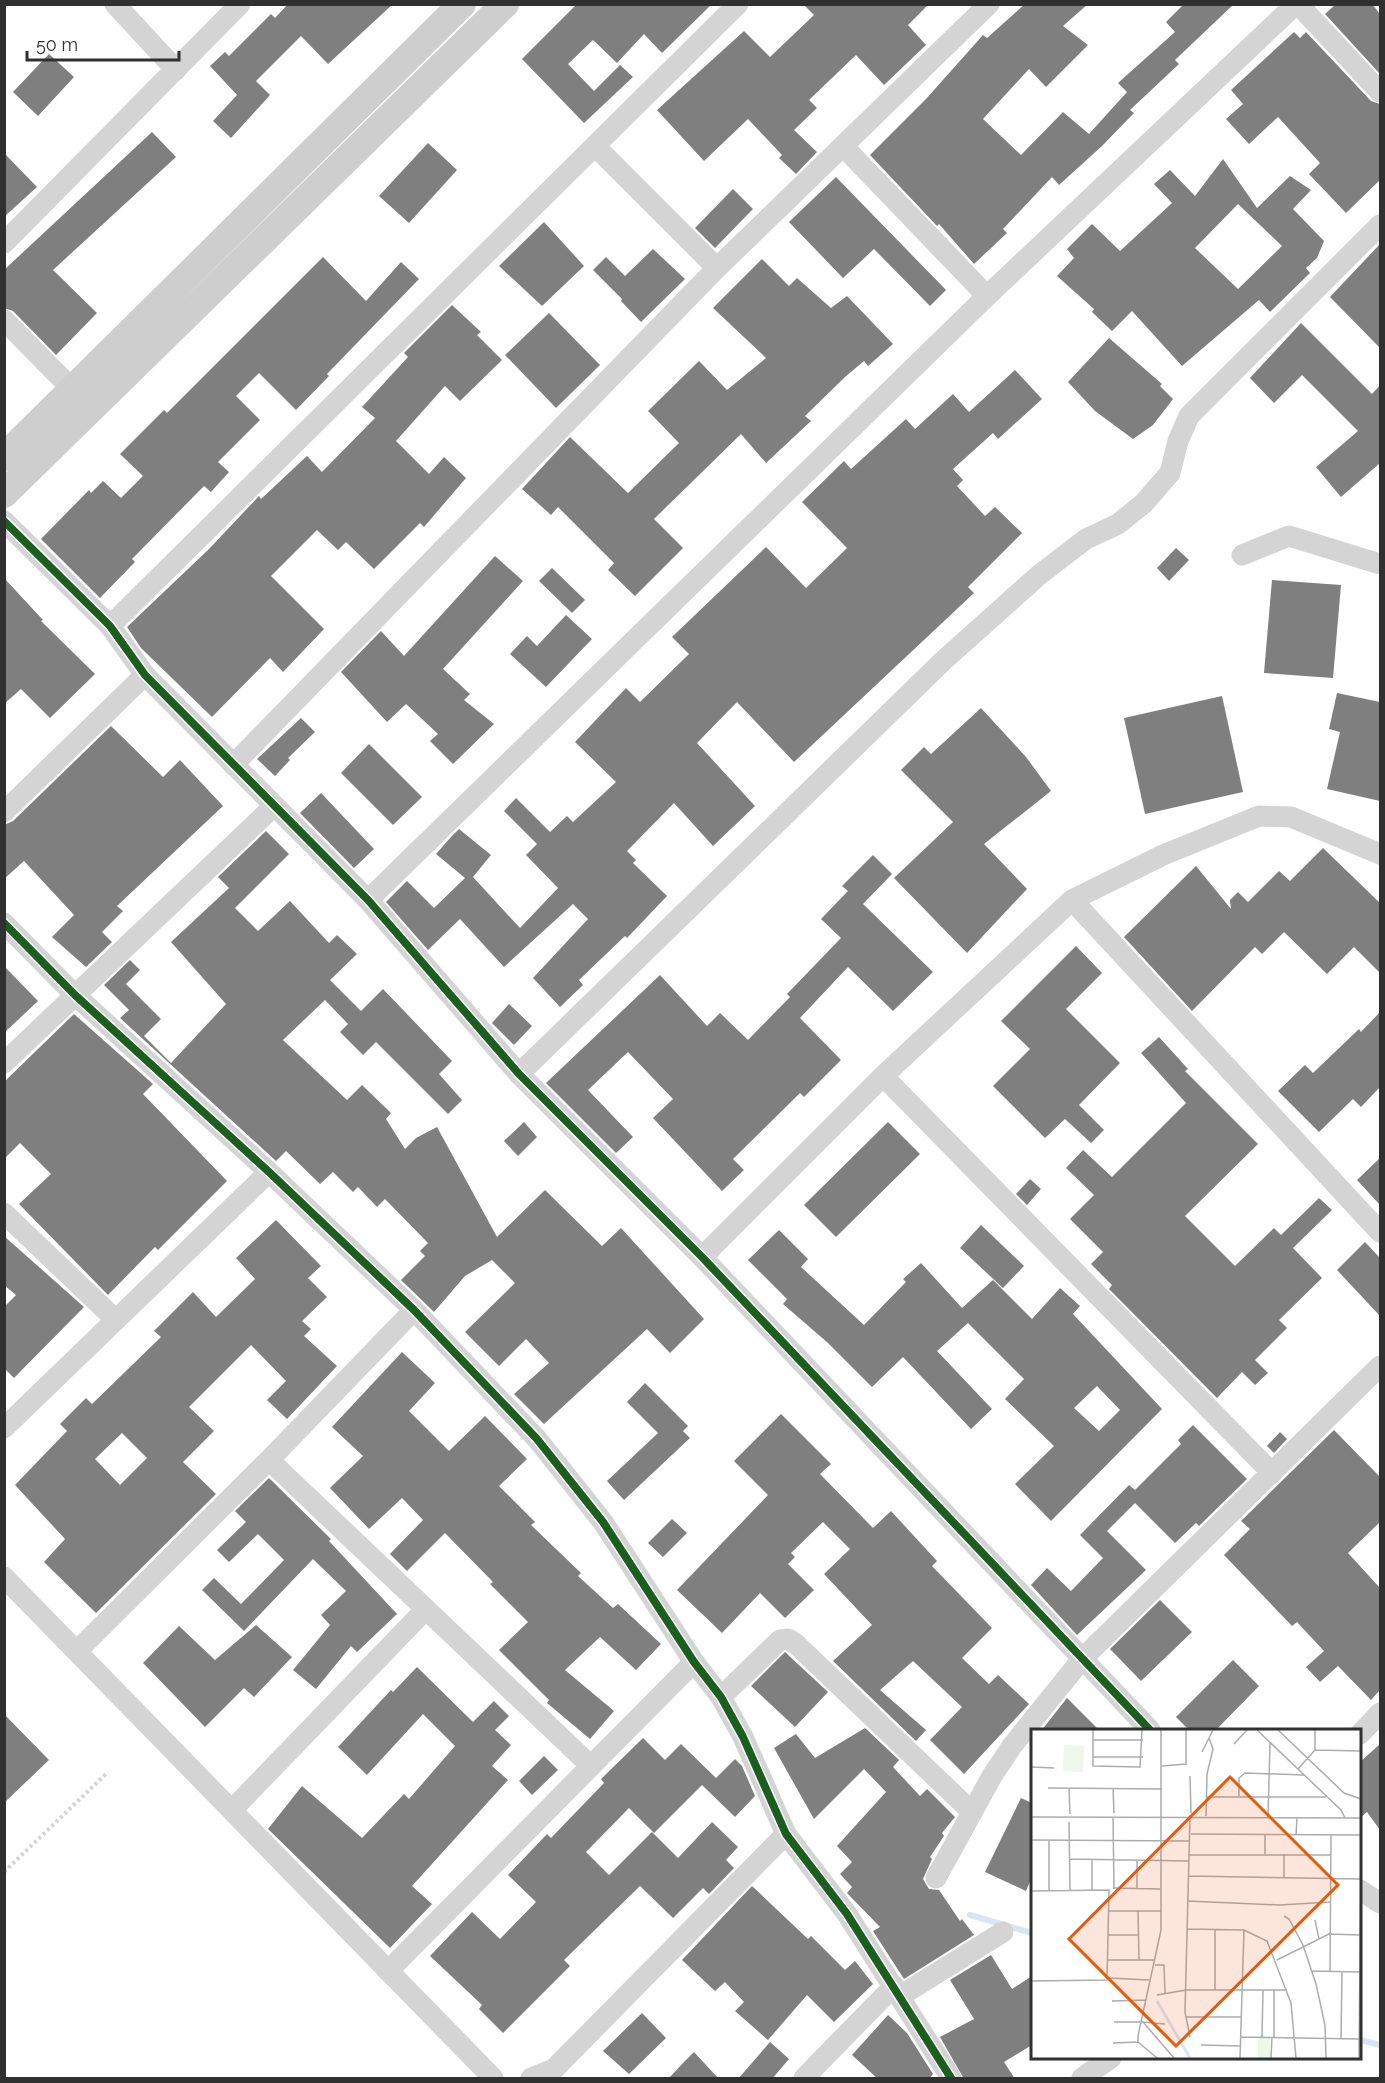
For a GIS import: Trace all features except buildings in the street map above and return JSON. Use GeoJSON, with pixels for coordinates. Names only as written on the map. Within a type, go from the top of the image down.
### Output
{"type":"FeatureCollection","features":[{"type":"Feature","properties":{"kind":"main road"},"geometry":{"type":"LineString","coordinates":[[4,494],[83,399],[462,4]]}},
{"type":"Feature","properties":{"kind":"main road"},"geometry":{"type":"LineString","coordinates":[[4,457],[83,399],[494,8]]}},
{"type":"Feature","properties":{"kind":"street"},"geometry":{"type":"LineString","coordinates":[[115,4],[176,70]]}},
{"type":"Feature","properties":{"kind":"street"},"geometry":{"type":"LineString","coordinates":[[4,243],[240,4]]}},
{"type":"Feature","properties":{"kind":"street"},"geometry":{"type":"LineString","coordinates":[[110,626],[738,4]]}},
{"type":"Feature","properties":{"kind":"street"},"geometry":{"type":"LineString","coordinates":[[233,765],[717,268],[989,4]]}},
{"type":"Feature","properties":{"kind":"street"},"geometry":{"type":"LineString","coordinates":[[368,900],[987,296],[1297,4],[1380,92]]}},
{"type":"Feature","properties":{"kind":"street"},"geometry":{"type":"LineString","coordinates":[[596,146],[717,268]]}},
{"type":"Feature","properties":{"kind":"street"},"geometry":{"type":"LineString","coordinates":[[843,146],[987,296]]}},
{"type":"Feature","properties":{"kind":"street"},"geometry":{"type":"LineString","coordinates":[[519,1074],[944,660],[1048,567],[1086,538],[1118,524],[1144,503],[1170,473],[1178,441],[1189,416],[1380,225]]}},
{"type":"Feature","properties":{"kind":"street"},"geometry":{"type":"LineString","coordinates":[[4,321],[83,399]]}},
{"type":"Feature","properties":{"kind":"street"},"geometry":{"type":"LineString","coordinates":[[4,521],[110,626],[145,675],[368,900],[519,1074],[702,1257],[1148,1729]]}},
{"type":"Feature","properties":{"kind":"street"},"geometry":{"type":"LineString","coordinates":[[1242,555],[1289,536],[1380,564]]}},
{"type":"Feature","properties":{"kind":"street"},"geometry":{"type":"LineString","coordinates":[[4,812],[145,675]]}},
{"type":"Feature","properties":{"kind":"street"},"geometry":{"type":"LineString","coordinates":[[4,1064],[274,806]]}},
{"type":"Feature","properties":{"kind":"street"},"geometry":{"type":"LineString","coordinates":[[702,1257],[883,1076],[1072,900],[1163,855],[1259,816],[1291,817],[1380,854]]}},
{"type":"Feature","properties":{"kind":"street"},"geometry":{"type":"LineString","coordinates":[[1072,900],[1380,1232]]}},
{"type":"Feature","properties":{"kind":"street"},"geometry":{"type":"LineString","coordinates":[[4,923],[75,995],[269,1172],[414,1310],[514,1414],[574,1485],[603,1522],[694,1662],[721,1697],[743,1737],[786,1834],[847,1914],[951,2079]]}},
{"type":"Feature","properties":{"kind":"street"},"geometry":{"type":"LineString","coordinates":[[883,1076],[1272,1473]]}},
{"type":"Feature","properties":{"kind":"street"},"geometry":{"type":"LineString","coordinates":[[4,1428],[269,1172]]}},
{"type":"Feature","properties":{"kind":"street"},"geometry":{"type":"LineString","coordinates":[[4,1214],[116,1320]]}},
{"type":"Feature","properties":{"kind":"street"},"geometry":{"type":"LineString","coordinates":[[77,1651],[269,1460],[414,1310]]}},
{"type":"Feature","properties":{"kind":"street"},"geometry":{"type":"LineString","coordinates":[[936,1878],[1012,1746],[1082,1659],[1380,1366]]}},
{"type":"Feature","properties":{"kind":"street"},"geometry":{"type":"LineString","coordinates":[[269,1460],[591,1766]]}},
{"type":"Feature","properties":{"kind":"street"},"geometry":{"type":"LineString","coordinates":[[4,1576],[493,2079]]}},
{"type":"Feature","properties":{"kind":"street"},"geometry":{"type":"LineString","coordinates":[[232,1810],[426,1608]]}},
{"type":"Feature","properties":{"kind":"street"},"geometry":{"type":"LineString","coordinates":[[721,1697],[780,1640],[788,1639],[796,1644],[972,1812]]}},
{"type":"Feature","properties":{"kind":"street"},"geometry":{"type":"LineString","coordinates":[[388,1971],[694,1662]]}},
{"type":"Feature","properties":{"kind":"street"},"geometry":{"type":"LineString","coordinates":[[1361,1732],[1380,1713]]}},
{"type":"Feature","properties":{"kind":"street"},"geometry":{"type":"LineString","coordinates":[[531,2079],[554,2069],[786,1834]]}},
{"type":"Feature","properties":{"kind":"street"},"geometry":{"type":"LineString","coordinates":[[1361,1891],[1380,1903]]}},
{"type":"Feature","properties":{"kind":"street"},"geometry":{"type":"LineString","coordinates":[[804,2079],[897,1991],[1003,1932]]}},
{"type":"Feature","properties":{"kind":"street"},"geometry":{"type":"LineString","coordinates":[[1082,2079],[1110,2059]]}},
{"type":"Feature","properties":{"kind":"path"},"geometry":{"type":"LineString","coordinates":[[4,1872],[107,1773]]}},
{"type":"Feature","properties":{"kind":"waterway"},"geometry":{"type":"LineString","coordinates":[[970,1915],[1031,1933]]}},
{"type":"Feature","properties":{"kind":"waterway"},"geometry":{"type":"LineString","coordinates":[[1361,2040],[1380,2045]]}},
{"type":"Feature","properties":{"kind":"cycle path"},"geometry":{"type":"LineString","coordinates":[[4,521],[110,626],[145,675],[368,900],[519,1074],[702,1257],[1149,1729]]}},
{"type":"Feature","properties":{"kind":"cycle path"},"geometry":{"type":"LineString","coordinates":[[4,923],[75,995],[269,1172],[414,1310],[537,1439],[603,1522],[694,1662],[721,1697],[743,1737],[786,1834],[847,1914],[951,2078]]}}]}
